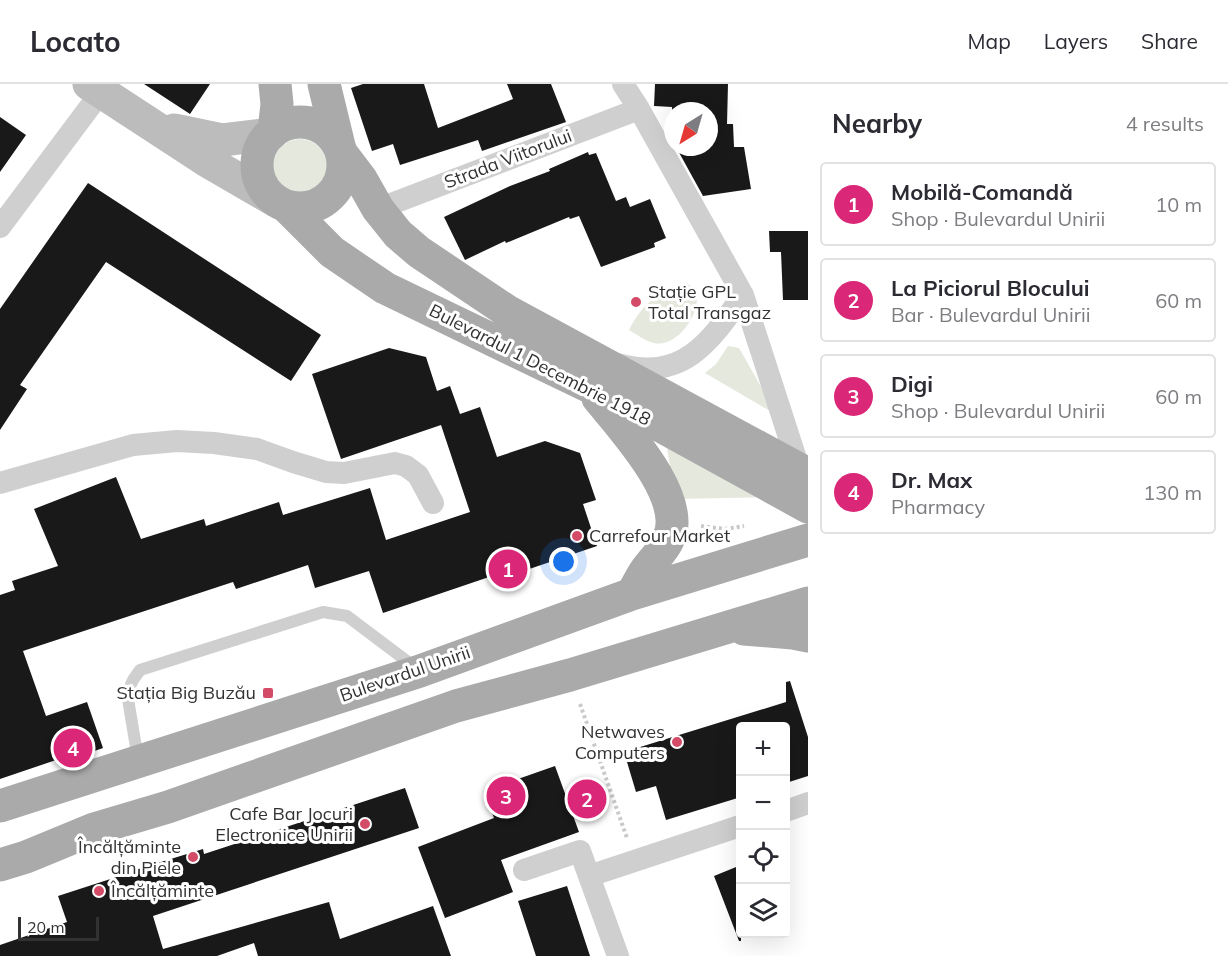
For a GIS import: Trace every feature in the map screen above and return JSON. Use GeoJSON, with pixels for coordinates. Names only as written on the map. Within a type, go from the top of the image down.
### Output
{"type":"FeatureCollection","features":[{"type":"Feature","properties":{"kind":"main road"},"geometry":{"type":"LineString","coordinates":[[275,84],[277,104],[272,133],[259,152],[258,174],[261,184],[281,203],[299,208],[312,207],[324,201],[341,181],[343,168],[340,150],[324,84]]}},
{"type":"Feature","properties":{"kind":"main road","name":"Bulevardul 1 Decembrie 1918"},"geometry":{"type":"LineString","coordinates":[[95,88],[146,122],[281,203],[332,252],[385,288],[590,372],[804,471]]}},
{"type":"Feature","properties":{"kind":"main road","name":"Bulevardul 1 Decembrie 1918"},"geometry":{"type":"LineString","coordinates":[[146,122],[222,140],[272,133]]}},
{"type":"Feature","properties":{"kind":"main road"},"geometry":{"type":"LineString","coordinates":[[272,133],[294,123],[315,125],[333,137],[340,150]]}},
{"type":"Feature","properties":{"kind":"main road","name":"Bulevardul 1 Decembrie 1918"},"geometry":{"type":"LineString","coordinates":[[340,150],[361,179],[378,209],[398,234],[419,252],[507,310],[590,372],[808,507]]}},
{"type":"Feature","properties":{"kind":"main road"},"geometry":{"type":"LineString","coordinates":[[590,372],[658,478],[669,501],[673,523],[668,540],[632,594]]}},
{"type":"Feature","properties":{"kind":"main road","name":"Bulevardul Unirii"},"geometry":{"type":"LineString","coordinates":[[0,806],[420,671],[632,594],[808,540]]}},
{"type":"Feature","properties":{"kind":"main road"},"geometry":{"type":"LineString","coordinates":[[0,865],[26,857],[94,829],[168,807],[456,706],[570,675],[808,603]]}},
{"type":"Feature","properties":{"kind":"main road"},"geometry":{"type":"LineString","coordinates":[[722,628],[808,636]]}},
{"type":"Feature","properties":{"kind":"street"},"geometry":{"type":"LineString","coordinates":[[623,84],[743,295],[804,471]]}},
{"type":"Feature","properties":{"kind":"street"},"geometry":{"type":"LineString","coordinates":[[0,227],[95,88]]}},
{"type":"Feature","properties":{"kind":"street","name":"Strada Viitorului"},"geometry":{"type":"LineString","coordinates":[[378,209],[639,110]]}},
{"type":"Feature","properties":{"kind":"street"},"geometry":{"type":"LineString","coordinates":[[590,372],[663,368],[686,360],[701,349],[719,329],[743,295]]}},
{"type":"Feature","properties":{"kind":"street"},"geometry":{"type":"LineString","coordinates":[[0,483],[133,445],[177,441],[205,442],[257,449],[326,472],[344,473],[395,463],[406,466],[418,476],[433,503]]}},
{"type":"Feature","properties":{"kind":"street"},"geometry":{"type":"LineString","coordinates":[[790,810],[808,803]]}},
{"type":"Feature","properties":{"kind":"street"},"geometry":{"type":"LineString","coordinates":[[589,876],[736,828]]}},
{"type":"Feature","properties":{"kind":"street"},"geometry":{"type":"LineString","coordinates":[[524,870],[580,851],[618,956]]}},
{"type":"Feature","properties":{"kind":"lane"},"geometry":{"type":"LineString","coordinates":[[138,761],[127,693],[140,670],[323,612],[347,616],[420,671]]}},
{"type":"Feature","properties":{"kind":"path"},"geometry":{"type":"LineString","coordinates":[[673,523],[725,529],[747,526]]}},
{"type":"Feature","properties":{"kind":"path"},"geometry":{"type":"LineString","coordinates":[[570,675],[636,861]]}},
{"type":"Feature","properties":{"kind":"shaded area"},"geometry":{"type":"Polygon","coordinates":[[[300,139],[310,141],[319,147],[325,156],[327,166],[325,176],[319,185],[310,191],[300,193],[290,191],[281,185],[275,176],[273,166],[275,156],[281,147],[290,141],[300,139]]]}},
{"type":"Feature","properties":{"kind":"shaded area"},"geometry":{"type":"Polygon","coordinates":[[[687,284],[694,289],[697,298],[696,308],[684,330],[675,338],[665,343],[654,343],[629,330],[640,312],[652,300],[667,291],[687,284]]]}},
{"type":"Feature","properties":{"kind":"shaded area"},"geometry":{"type":"Polygon","coordinates":[[[728,346],[739,348],[777,415],[705,373],[716,364],[728,346]]]}},
{"type":"Feature","properties":{"kind":"shaded area"},"geometry":{"type":"Polygon","coordinates":[[[667,448],[778,497],[673,499],[667,448]]]}},
{"type":"Feature","properties":{"kind":"building"},"geometry":{"type":"Polygon","coordinates":[[[144,84],[210,84],[190,114],[144,84]]]}},
{"type":"Feature","properties":{"kind":"building"},"geometry":{"type":"Polygon","coordinates":[[[363,84],[424,84],[438,128],[513,99],[507,84],[551,84],[566,122],[482,151],[478,140],[400,165],[393,144],[372,151],[351,88],[363,84]]]}},
{"type":"Feature","properties":{"kind":"building"},"geometry":{"type":"Polygon","coordinates":[[[655,84],[728,84],[727,124],[733,124],[734,147],[744,147],[751,189],[703,196],[681,156],[718,156],[718,102],[664,102],[664,107],[654,106],[655,84]]]}},
{"type":"Feature","properties":{"kind":"building"},"geometry":{"type":"Polygon","coordinates":[[[0,117],[26,135],[0,172],[0,117]]]}},
{"type":"Feature","properties":{"kind":"building"},"geometry":{"type":"Polygon","coordinates":[[[588,152],[589,155],[596,153],[616,201],[626,197],[630,207],[650,199],[666,238],[654,243],[655,247],[601,267],[579,216],[570,219],[569,217],[506,243],[505,241],[465,260],[444,217],[588,152]]]}},
{"type":"Feature","properties":{"kind":"building"},"geometry":{"type":"Polygon","coordinates":[[[88,183],[321,335],[291,381],[106,262],[20,385],[27,389],[0,430],[0,309],[88,183]]]}},
{"type":"Feature","properties":{"kind":"building"},"geometry":{"type":"Polygon","coordinates":[[[769,231],[808,231],[808,300],[783,300],[781,252],[770,252],[769,231]]]}},
{"type":"Feature","properties":{"kind":"building"},"geometry":{"type":"Polygon","coordinates":[[[389,348],[426,357],[437,391],[450,386],[460,414],[480,407],[497,457],[545,441],[580,453],[596,500],[583,504],[597,546],[494,581],[492,576],[383,613],[369,571],[315,588],[308,565],[236,589],[233,582],[23,651],[46,716],[87,702],[103,748],[60,763],[59,759],[0,779],[0,595],[15,590],[12,581],[58,566],[34,509],[116,477],[141,539],[204,519],[206,526],[279,502],[283,515],[370,488],[386,540],[470,512],[441,425],[341,459],[312,374],[389,348]]]}},
{"type":"Feature","properties":{"kind":"building"},"geometry":{"type":"Polygon","coordinates":[[[790,681],[808,737],[808,776],[790,782],[790,722],[736,722],[736,799],[666,820],[656,786],[636,792],[624,752],[786,702],[786,682],[790,681]]]}},
{"type":"Feature","properties":{"kind":"building"},"geometry":{"type":"Polygon","coordinates":[[[555,766],[579,832],[501,860],[513,892],[445,918],[418,847],[494,818],[484,791],[555,766]]]}},
{"type":"Feature","properties":{"kind":"building"},"geometry":{"type":"Polygon","coordinates":[[[405,788],[419,828],[153,916],[163,949],[329,902],[340,939],[433,906],[451,956],[258,956],[254,943],[217,956],[0,956],[0,945],[67,922],[58,896],[203,849],[204,854],[405,788]]]}},
{"type":"Feature","properties":{"kind":"building"},"geometry":{"type":"Polygon","coordinates":[[[736,867],[736,933],[714,876],[736,867]]]}},
{"type":"Feature","properties":{"kind":"building"},"geometry":{"type":"Polygon","coordinates":[[[567,886],[590,956],[536,956],[518,901],[567,886]]]}},
{"type":"Feature","properties":{"kind":"place","name":"Stație GPL Total Transgaz"},"geometry":{"type":"Point","coordinates":[636,302]}},
{"type":"Feature","properties":{"kind":"place","name":"Carrefour Market"},"geometry":{"type":"Point","coordinates":[577,536]}},
{"type":"Feature","properties":{"kind":"place","name":"Mobilă-Comandă"},"geometry":{"type":"Point","coordinates":[508,569]}},
{"type":"Feature","properties":{"kind":"place","name":"Stația Big Buzău"},"geometry":{"type":"Point","coordinates":[268,693]}},
{"type":"Feature","properties":{"kind":"place","name":"Netwaves Computers"},"geometry":{"type":"Point","coordinates":[677,742]}},
{"type":"Feature","properties":{"kind":"place","name":"Dr. Max"},"geometry":{"type":"Point","coordinates":[73,748]}},
{"type":"Feature","properties":{"kind":"place","name":"Digi"},"geometry":{"type":"Point","coordinates":[506,796]}},
{"type":"Feature","properties":{"kind":"place","name":"La Piciorul Blocului"},"geometry":{"type":"Point","coordinates":[587,799]}},
{"type":"Feature","properties":{"kind":"place","name":"Cafe Bar Jocuri Electronice Unirii"},"geometry":{"type":"Point","coordinates":[365,824]}},
{"type":"Feature","properties":{"kind":"place","name":"Încălțăminte din Piele"},"geometry":{"type":"Point","coordinates":[193,857]}},
{"type":"Feature","properties":{"kind":"place","name":"Încălțăminte"},"geometry":{"type":"Point","coordinates":[99,891]}}]}
